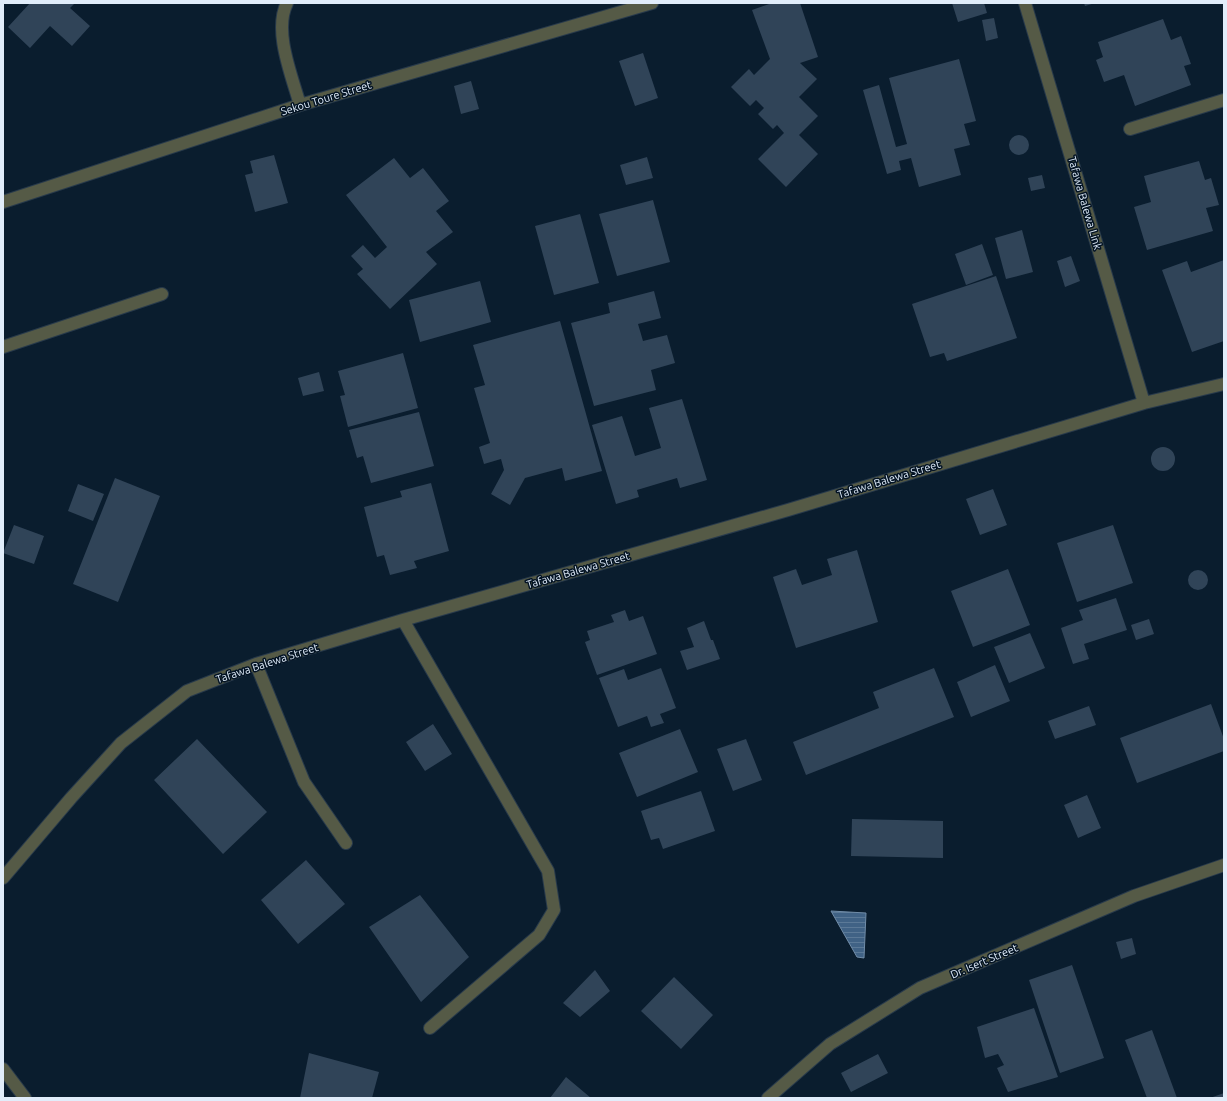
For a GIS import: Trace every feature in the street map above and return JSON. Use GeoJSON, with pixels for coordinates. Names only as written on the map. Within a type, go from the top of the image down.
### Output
{"type":"FeatureCollection","features":[{"type":"Feature","properties":{"kind":"street"},"geometry":{"type":"LineString","coordinates":[[287,3],[284,10],[282,41],[300,105]]}},
{"type":"Feature","properties":{"kind":"street","name":"Sekou Toure Street"},"geometry":{"type":"LineString","coordinates":[[3,202],[300,105],[652,3]]}},
{"type":"Feature","properties":{"kind":"street","name":"Tafawa Balewa Link"},"geometry":{"type":"LineString","coordinates":[[1025,3],[1144,403]]}},
{"type":"Feature","properties":{"kind":"street"},"geometry":{"type":"LineString","coordinates":[[1130,129],[1224,100]]}},
{"type":"Feature","properties":{"kind":"street"},"geometry":{"type":"LineString","coordinates":[[3,347],[162,294]]}},
{"type":"Feature","properties":{"kind":"street","name":"Tafawa Balewa Street"},"geometry":{"type":"LineString","coordinates":[[3,878],[71,798],[121,743],[187,691],[256,664],[404,620],[788,510],[1144,403],[1223,386]]}},
{"type":"Feature","properties":{"kind":"street"},"geometry":{"type":"LineString","coordinates":[[404,620],[548,870],[554,910],[539,935],[430,1028]]}},
{"type":"Feature","properties":{"kind":"street"},"geometry":{"type":"LineString","coordinates":[[256,664],[304,782],[346,844]]}},
{"type":"Feature","properties":{"kind":"street","name":"Dr. Isert Street"},"geometry":{"type":"LineString","coordinates":[[768,1098],[830,1044],[920,988],[1134,896],[1224,865]]}},
{"type":"Feature","properties":{"kind":"street"},"geometry":{"type":"LineString","coordinates":[[3,1068],[26,1098]]}},
{"type":"Feature","properties":{"kind":"water"},"geometry":{"type":"Polygon","coordinates":[[[831,911],[866,913],[864,958],[857,957],[831,911]]]}},
{"type":"Feature","properties":{"kind":"building"},"geometry":{"type":"Polygon","coordinates":[[[30,3],[75,3],[70,8],[90,26],[72,46],[50,26],[30,48],[8,27],[30,3]]]}},
{"type":"Feature","properties":{"kind":"building"},"geometry":{"type":"Polygon","coordinates":[[[772,3],[800,3],[818,57],[800,63],[817,79],[799,97],[818,116],[799,135],[818,154],[786,187],[758,159],[784,133],[777,125],[773,129],[758,114],[764,108],[756,100],[750,106],[731,87],[749,69],[754,75],[770,59],[752,10],[772,3]]]}},
{"type":"Feature","properties":{"kind":"building"},"geometry":{"type":"Polygon","coordinates":[[[952,3],[984,3],[987,13],[958,22],[952,3]]]}},
{"type":"Feature","properties":{"kind":"building"},"geometry":{"type":"Polygon","coordinates":[[[1084,3],[1095,3],[1085,6],[1084,3]]]}},
{"type":"Feature","properties":{"kind":"building"},"geometry":{"type":"Polygon","coordinates":[[[994,18],[998,38],[986,41],[982,20],[994,18]]]}},
{"type":"Feature","properties":{"kind":"building"},"geometry":{"type":"Polygon","coordinates":[[[1163,19],[1171,40],[1181,36],[1191,64],[1184,66],[1191,85],[1135,106],[1124,75],[1104,82],[1096,60],[1103,57],[1098,42],[1163,19]]]}},
{"type":"Feature","properties":{"kind":"building"},"geometry":{"type":"Polygon","coordinates":[[[643,53],[658,98],[635,106],[619,61],[643,53]]]}},
{"type":"Feature","properties":{"kind":"building"},"geometry":{"type":"Polygon","coordinates":[[[959,59],[976,121],[964,124],[970,145],[954,149],[961,175],[919,187],[911,158],[899,161],[901,170],[887,174],[863,90],[879,85],[896,147],[907,144],[889,78],[959,59]]]}},
{"type":"Feature","properties":{"kind":"building"},"geometry":{"type":"Polygon","coordinates":[[[471,81],[479,109],[461,114],[454,86],[471,81]]]}},
{"type":"Feature","properties":{"kind":"building"},"geometry":{"type":"Polygon","coordinates":[[[1015,135],[1023,135],[1029,141],[1029,149],[1023,155],[1015,155],[1009,149],[1009,141],[1015,135]]]}},
{"type":"Feature","properties":{"kind":"building"},"geometry":{"type":"Polygon","coordinates":[[[274,155],[288,203],[255,212],[245,175],[253,173],[250,161],[274,155]]]}},
{"type":"Feature","properties":{"kind":"building"},"geometry":{"type":"Polygon","coordinates":[[[647,157],[653,178],[626,185],[620,165],[647,157]]]}},
{"type":"Feature","properties":{"kind":"building"},"geometry":{"type":"Polygon","coordinates":[[[394,158],[410,178],[423,168],[449,201],[436,211],[453,232],[426,252],[437,264],[390,309],[357,274],[363,269],[351,256],[363,245],[375,258],[387,247],[346,195],[394,158]]]}},
{"type":"Feature","properties":{"kind":"building"},"geometry":{"type":"Polygon","coordinates":[[[1199,161],[1205,180],[1211,178],[1219,205],[1206,208],[1213,231],[1147,250],[1134,207],[1151,202],[1144,176],[1199,161]]]}},
{"type":"Feature","properties":{"kind":"building"},"geometry":{"type":"Polygon","coordinates":[[[1042,175],[1045,188],[1031,191],[1028,178],[1042,175]]]}},
{"type":"Feature","properties":{"kind":"building"},"geometry":{"type":"Polygon","coordinates":[[[653,200],[670,262],[617,276],[599,214],[653,200]]]}},
{"type":"Feature","properties":{"kind":"building"},"geometry":{"type":"Polygon","coordinates":[[[580,214],[599,283],[554,295],[535,226],[580,214]]]}},
{"type":"Feature","properties":{"kind":"building"},"geometry":{"type":"Polygon","coordinates":[[[1022,230],[1033,272],[1006,279],[995,238],[1022,230]]]}},
{"type":"Feature","properties":{"kind":"building"},"geometry":{"type":"Polygon","coordinates":[[[982,244],[993,275],[966,285],[955,254],[982,244]]]}},
{"type":"Feature","properties":{"kind":"building"},"geometry":{"type":"Polygon","coordinates":[[[1071,256],[1080,281],[1065,287],[1057,261],[1071,256]]]}},
{"type":"Feature","properties":{"kind":"building"},"geometry":{"type":"Polygon","coordinates":[[[1224,260],[1224,341],[1192,352],[1162,270],[1187,261],[1191,272],[1224,260]]]}},
{"type":"Feature","properties":{"kind":"building"},"geometry":{"type":"Polygon","coordinates":[[[996,276],[1017,338],[947,361],[944,353],[930,357],[912,304],[996,276]]]}},
{"type":"Feature","properties":{"kind":"building"},"geometry":{"type":"Polygon","coordinates":[[[480,281],[491,322],[420,342],[409,300],[480,281]]]}},
{"type":"Feature","properties":{"kind":"building"},"geometry":{"type":"Polygon","coordinates":[[[654,291],[661,318],[638,324],[643,341],[667,335],[675,363],[651,370],[656,390],[594,406],[571,323],[610,313],[608,303],[654,291]]]}},
{"type":"Feature","properties":{"kind":"building"},"geometry":{"type":"Polygon","coordinates":[[[560,321],[602,471],[565,481],[562,468],[525,478],[510,505],[491,494],[504,470],[501,459],[484,464],[479,447],[490,443],[474,388],[485,385],[473,345],[560,321]]]}},
{"type":"Feature","properties":{"kind":"building"},"geometry":{"type":"Polygon","coordinates":[[[403,353],[418,408],[348,427],[340,396],[345,395],[338,371],[403,353]]]}},
{"type":"Feature","properties":{"kind":"building"},"geometry":{"type":"Polygon","coordinates":[[[319,372],[324,391],[303,396],[298,378],[319,372]]]}},
{"type":"Feature","properties":{"kind":"building"},"geometry":{"type":"Polygon","coordinates":[[[682,399],[707,480],[680,488],[677,478],[637,490],[639,497],[616,504],[592,425],[622,416],[635,456],[661,448],[649,408],[682,399]]]}},
{"type":"Feature","properties":{"kind":"building"},"geometry":{"type":"Polygon","coordinates":[[[419,412],[434,466],[371,483],[363,456],[357,458],[349,430],[419,412]]]}},
{"type":"Feature","properties":{"kind":"building"},"geometry":{"type":"Polygon","coordinates":[[[1163,447],[1172,450],[1175,459],[1172,468],[1163,471],[1154,468],[1151,459],[1154,450],[1163,447]]]}},
{"type":"Feature","properties":{"kind":"building"},"geometry":{"type":"Polygon","coordinates":[[[115,478],[160,496],[118,602],[73,584],[115,478]]]}},
{"type":"Feature","properties":{"kind":"building"},"geometry":{"type":"Polygon","coordinates":[[[431,483],[449,551],[414,561],[417,568],[390,575],[384,555],[377,557],[364,507],[402,497],[400,491],[431,483]]]}},
{"type":"Feature","properties":{"kind":"building"},"geometry":{"type":"Polygon","coordinates":[[[78,484],[104,494],[93,521],[68,511],[78,484]]]}},
{"type":"Feature","properties":{"kind":"building"},"geometry":{"type":"Polygon","coordinates":[[[993,489],[1007,525],[980,535],[966,499],[993,489]]]}},
{"type":"Feature","properties":{"kind":"building"},"geometry":{"type":"Polygon","coordinates":[[[14,525],[44,536],[34,564],[3,553],[14,525]]]}},
{"type":"Feature","properties":{"kind":"building"},"geometry":{"type":"Polygon","coordinates":[[[1113,525],[1133,583],[1077,602],[1057,543],[1113,525]]]}},
{"type":"Feature","properties":{"kind":"building"},"geometry":{"type":"Polygon","coordinates":[[[857,550],[878,622],[796,648],[773,577],[796,569],[802,585],[832,575],[827,559],[857,550]]]}},
{"type":"Feature","properties":{"kind":"building"},"geometry":{"type":"Polygon","coordinates":[[[1008,569],[1030,625],[973,647],[951,591],[1008,569]]]}},
{"type":"Feature","properties":{"kind":"building"},"geometry":{"type":"Polygon","coordinates":[[[1194,570],[1202,570],[1208,576],[1208,584],[1202,590],[1194,590],[1188,584],[1188,576],[1194,570]]]}},
{"type":"Feature","properties":{"kind":"building"},"geometry":{"type":"Polygon","coordinates":[[[1116,598],[1127,630],[1084,644],[1089,659],[1073,664],[1061,628],[1083,620],[1079,610],[1116,598]]]}},
{"type":"Feature","properties":{"kind":"building"},"geometry":{"type":"Polygon","coordinates":[[[625,610],[629,621],[643,616],[657,654],[597,675],[585,642],[590,640],[587,631],[614,622],[611,615],[625,610]]]}},
{"type":"Feature","properties":{"kind":"building"},"geometry":{"type":"Polygon","coordinates":[[[1149,619],[1154,634],[1136,640],[1131,625],[1149,619]]]}},
{"type":"Feature","properties":{"kind":"building"},"geometry":{"type":"Polygon","coordinates":[[[704,621],[720,659],[687,670],[680,651],[694,647],[687,628],[704,621]]]}},
{"type":"Feature","properties":{"kind":"building"},"geometry":{"type":"Polygon","coordinates":[[[1030,633],[1045,668],[1009,683],[994,647],[1030,633]]]}},
{"type":"Feature","properties":{"kind":"building"},"geometry":{"type":"Polygon","coordinates":[[[995,665],[1010,701],[971,717],[957,682],[995,665]]]}},
{"type":"Feature","properties":{"kind":"building"},"geometry":{"type":"Polygon","coordinates":[[[661,668],[676,708],[660,714],[664,723],[651,727],[647,716],[618,727],[599,678],[624,669],[628,680],[661,668]]]}},
{"type":"Feature","properties":{"kind":"building"},"geometry":{"type":"Polygon","coordinates":[[[934,668],[954,717],[806,775],[793,742],[879,708],[873,692],[934,668]]]}},
{"type":"Feature","properties":{"kind":"building"},"geometry":{"type":"Polygon","coordinates":[[[1211,704],[1224,739],[1224,751],[1137,783],[1120,738],[1211,704]]]}},
{"type":"Feature","properties":{"kind":"building"},"geometry":{"type":"Polygon","coordinates":[[[1089,706],[1096,725],[1055,739],[1048,721],[1089,706]]]}},
{"type":"Feature","properties":{"kind":"building"},"geometry":{"type":"Polygon","coordinates":[[[433,724],[452,754],[425,771],[406,742],[433,724]]]}},
{"type":"Feature","properties":{"kind":"building"},"geometry":{"type":"Polygon","coordinates":[[[680,729],[698,772],[637,797],[619,753],[680,729]]]}},
{"type":"Feature","properties":{"kind":"building"},"geometry":{"type":"Polygon","coordinates":[[[197,739],[267,812],[223,854],[154,780],[197,739]]]}},
{"type":"Feature","properties":{"kind":"building"},"geometry":{"type":"Polygon","coordinates":[[[746,739],[762,780],[733,791],[717,749],[746,739]]]}},
{"type":"Feature","properties":{"kind":"building"},"geometry":{"type":"Polygon","coordinates":[[[701,791],[715,831],[663,849],[659,838],[651,840],[641,811],[701,791]]]}},
{"type":"Feature","properties":{"kind":"building"},"geometry":{"type":"Polygon","coordinates":[[[1087,795],[1101,828],[1078,838],[1064,805],[1087,795]]]}},
{"type":"Feature","properties":{"kind":"building"},"geometry":{"type":"Polygon","coordinates":[[[852,819],[943,821],[943,858],[851,856],[852,819]]]}},
{"type":"Feature","properties":{"kind":"building"},"geometry":{"type":"Polygon","coordinates":[[[306,860],[345,904],[298,944],[261,900],[306,860]]]}},
{"type":"Feature","properties":{"kind":"building"},"geometry":{"type":"Polygon","coordinates":[[[420,895],[469,957],[421,1002],[369,927],[420,895]]]}},
{"type":"Feature","properties":{"kind":"building"},"geometry":{"type":"Polygon","coordinates":[[[1132,938],[1136,954],[1121,959],[1116,942],[1132,938]]]}},
{"type":"Feature","properties":{"kind":"building"},"geometry":{"type":"Polygon","coordinates":[[[1072,965],[1104,1058],[1060,1073],[1029,980],[1072,965]]]}},
{"type":"Feature","properties":{"kind":"building"},"geometry":{"type":"Polygon","coordinates":[[[595,970],[610,991],[580,1017],[563,1003],[595,970]]]}},
{"type":"Feature","properties":{"kind":"building"},"geometry":{"type":"Polygon","coordinates":[[[674,977],[713,1015],[681,1049],[641,1011],[674,977]]]}},
{"type":"Feature","properties":{"kind":"building"},"geometry":{"type":"Polygon","coordinates":[[[1034,1008],[1058,1077],[1008,1092],[997,1068],[1004,1065],[998,1054],[985,1058],[977,1027],[1034,1008]]]}},
{"type":"Feature","properties":{"kind":"building"},"geometry":{"type":"Polygon","coordinates":[[[1152,1030],[1177,1098],[1147,1098],[1125,1040],[1152,1030]]]}},
{"type":"Feature","properties":{"kind":"building"},"geometry":{"type":"Polygon","coordinates":[[[309,1053],[379,1072],[372,1098],[300,1098],[309,1053]]]}},
{"type":"Feature","properties":{"kind":"building"},"geometry":{"type":"Polygon","coordinates":[[[878,1054],[888,1073],[851,1092],[841,1073],[878,1054]]]}},
{"type":"Feature","properties":{"kind":"building"},"geometry":{"type":"Polygon","coordinates":[[[566,1077],[591,1098],[550,1098],[566,1077]]]}},
{"type":"Feature","properties":{"kind":"building"},"geometry":{"type":"Polygon","coordinates":[[[1224,1093],[1224,1098],[1210,1098],[1224,1093]]]}}]}
